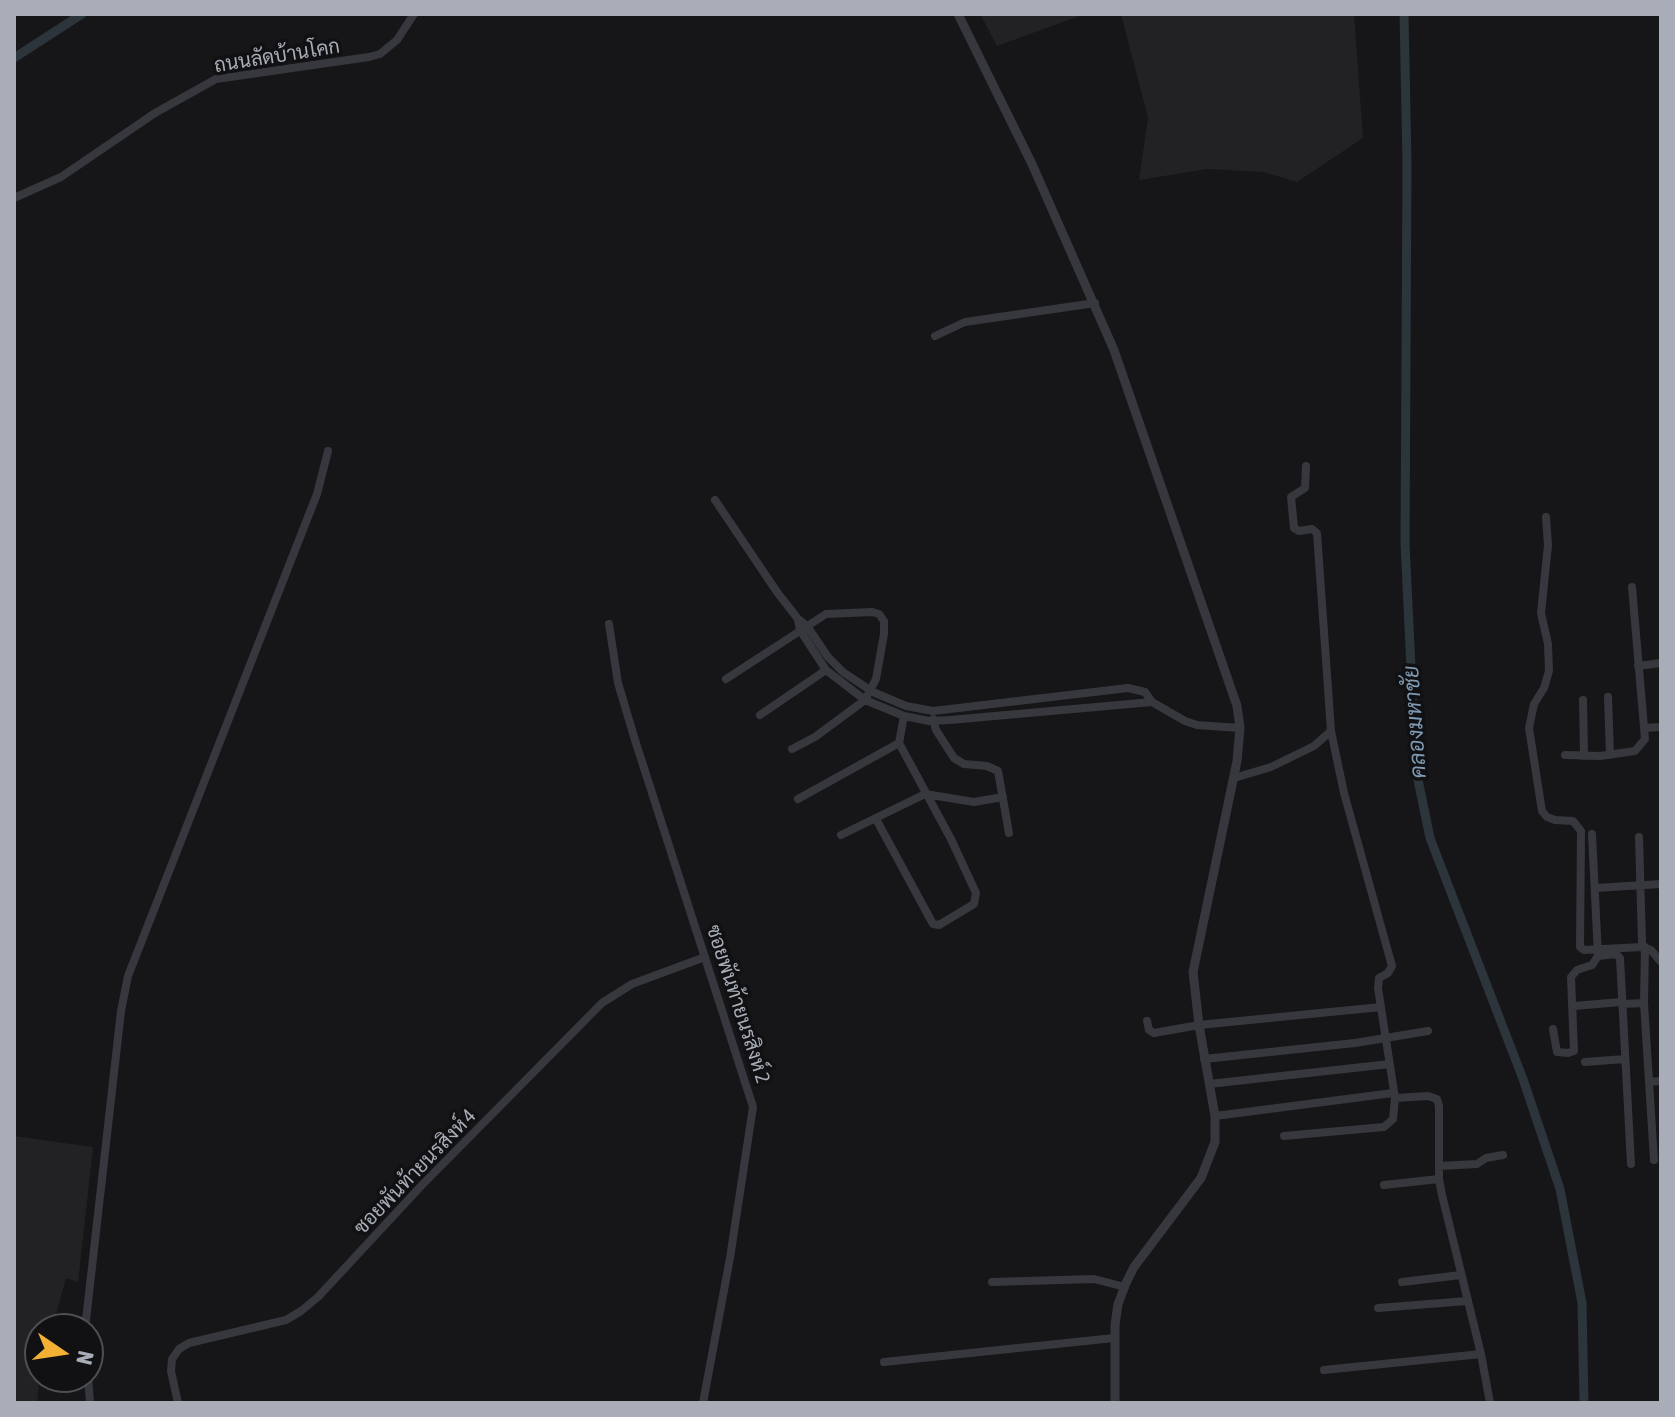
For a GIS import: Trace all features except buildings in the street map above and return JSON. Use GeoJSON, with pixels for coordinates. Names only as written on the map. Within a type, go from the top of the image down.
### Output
{"type":"FeatureCollection","features":[{"type":"Feature","properties":{"kind":"street","name":"ถนนลัดบ้านโคก"},"geometry":{"type":"LineString","coordinates":[[14,198],[61,177],[155,113],[208,83],[236,74],[380,54],[397,40],[414,14]]}},
{"type":"Feature","properties":{"kind":"street"},"geometry":{"type":"LineString","coordinates":[[958,14],[1032,164],[1095,303],[1137,410],[1192,580],[1233,691],[1240,728],[1234,778],[1195,958],[1193,984],[1215,1116],[1215,1142],[1201,1178],[1134,1267],[1118,1304],[1114,1338],[1115,1403]]}},
{"type":"Feature","properties":{"kind":"street"},"geometry":{"type":"LineString","coordinates":[[935,336],[965,322],[1095,303]]}},
{"type":"Feature","properties":{"kind":"street"},"geometry":{"type":"LineString","coordinates":[[87,1313],[121,1011],[128,976],[317,494],[328,451]]}},
{"type":"Feature","properties":{"kind":"street"},"geometry":{"type":"LineString","coordinates":[[1284,1136],[1384,1127],[1393,1119],[1394,1096],[1379,978],[1388,973],[1392,966],[1344,793],[1331,731],[1317,533],[1312,529],[1299,531],[1294,528],[1290,502],[1294,494],[1305,488],[1306,466]]}},
{"type":"Feature","properties":{"kind":"street"},"geometry":{"type":"LineString","coordinates":[[715,500],[798,619],[826,670],[865,700],[904,716],[1152,702]]}},
{"type":"Feature","properties":{"kind":"street"},"geometry":{"type":"LineString","coordinates":[[1546,517],[1548,545],[1541,613],[1548,644],[1549,671],[1544,688],[1534,704],[1529,728],[1542,811],[1555,820],[1573,821],[1581,831],[1579,943],[1584,950],[1619,955],[1631,1164]]}},
{"type":"Feature","properties":{"kind":"street"},"geometry":{"type":"LineString","coordinates":[[1565,755],[1610,755],[1635,751],[1645,739],[1632,587]]}},
{"type":"Feature","properties":{"kind":"street"},"geometry":{"type":"LineString","coordinates":[[726,679],[826,614],[879,614],[884,621],[884,634],[876,679],[865,700],[815,737],[792,749]]}},
{"type":"Feature","properties":{"kind":"street","name":"ซอยพันท้ายนรสิงห์ 2"},"geometry":{"type":"LineString","coordinates":[[609,624],[618,683],[751,1094],[753,1121],[703,1403]]}},
{"type":"Feature","properties":{"kind":"street"},"geometry":{"type":"LineString","coordinates":[[803,628],[843,672],[870,690],[933,716],[1128,688],[1145,692],[1152,702],[1197,725],[1240,728]]}},
{"type":"Feature","properties":{"kind":"street"},"geometry":{"type":"LineString","coordinates":[[1638,666],[1661,663]]}},
{"type":"Feature","properties":{"kind":"street"},"geometry":{"type":"LineString","coordinates":[[760,715],[826,670]]}},
{"type":"Feature","properties":{"kind":"street"},"geometry":{"type":"LineString","coordinates":[[1608,697],[1610,755]]}},
{"type":"Feature","properties":{"kind":"street"},"geometry":{"type":"LineString","coordinates":[[1583,700],[1584,756]]}},
{"type":"Feature","properties":{"kind":"street"},"geometry":{"type":"LineString","coordinates":[[876,819],[933,924],[939,925],[974,904],[976,893],[951,839],[899,743],[904,716]]}},
{"type":"Feature","properties":{"kind":"street"},"geometry":{"type":"LineString","coordinates":[[933,716],[936,730],[954,758],[964,764],[987,766],[998,771],[1009,833]]}},
{"type":"Feature","properties":{"kind":"street"},"geometry":{"type":"LineString","coordinates":[[1644,728],[1661,727]]}},
{"type":"Feature","properties":{"kind":"street"},"geometry":{"type":"LineString","coordinates":[[1234,778],[1314,746],[1331,731]]}},
{"type":"Feature","properties":{"kind":"street"},"geometry":{"type":"LineString","coordinates":[[798,799],[899,743]]}},
{"type":"Feature","properties":{"kind":"street"},"geometry":{"type":"LineString","coordinates":[[841,835],[925,794],[974,802],[1003,797]]}},
{"type":"Feature","properties":{"kind":"street"},"geometry":{"type":"LineString","coordinates":[[1553,1029],[1557,1052],[1574,1051],[1573,973],[1592,965],[1598,952],[1592,834]]}},
{"type":"Feature","properties":{"kind":"street"},"geometry":{"type":"LineString","coordinates":[[1639,837],[1644,1003],[1654,1160]]}},
{"type":"Feature","properties":{"kind":"street"},"geometry":{"type":"LineString","coordinates":[[1595,888],[1661,884]]}},
{"type":"Feature","properties":{"kind":"street"},"geometry":{"type":"LineString","coordinates":[[1598,952],[1644,944]]}},
{"type":"Feature","properties":{"kind":"street"},"geometry":{"type":"LineString","coordinates":[[1644,944],[1661,962]]}},
{"type":"Feature","properties":{"kind":"street","name":"ซอยพันท้ายนรสิงห์ 4"},"geometry":{"type":"LineString","coordinates":[[178,1403],[171,1371],[172,1359],[179,1349],[189,1343],[286,1320],[301,1311],[602,1003],[632,984],[705,957]]}},
{"type":"Feature","properties":{"kind":"street"},"geometry":{"type":"LineString","coordinates":[[1574,1006],[1644,1003]]}},
{"type":"Feature","properties":{"kind":"street"},"geometry":{"type":"LineString","coordinates":[[1147,1021],[1149,1030],[1154,1033],[1199,1025],[1381,1007]]}},
{"type":"Feature","properties":{"kind":"street"},"geometry":{"type":"LineString","coordinates":[[1204,1059],[1428,1031]]}},
{"type":"Feature","properties":{"kind":"street"},"geometry":{"type":"LineString","coordinates":[[1585,1062],[1625,1059]]}},
{"type":"Feature","properties":{"kind":"street"},"geometry":{"type":"LineString","coordinates":[[1209,1084],[1390,1064]]}},
{"type":"Feature","properties":{"kind":"street"},"geometry":{"type":"LineString","coordinates":[[1649,1082],[1661,1081]]}},
{"type":"Feature","properties":{"kind":"street"},"geometry":{"type":"LineString","coordinates":[[1215,1116],[1394,1096],[1437,1099],[1439,1179],[1490,1403]]}},
{"type":"Feature","properties":{"kind":"street"},"geometry":{"type":"LineString","coordinates":[[1439,1166],[1477,1164],[1486,1158],[1503,1155]]}},
{"type":"Feature","properties":{"kind":"street"},"geometry":{"type":"LineString","coordinates":[[1384,1185],[1439,1179]]}},
{"type":"Feature","properties":{"kind":"street"},"geometry":{"type":"LineString","coordinates":[[1402,1282],[1461,1275]]}},
{"type":"Feature","properties":{"kind":"street"},"geometry":{"type":"LineString","coordinates":[[992,1282],[1094,1279],[1125,1287]]}},
{"type":"Feature","properties":{"kind":"street"},"geometry":{"type":"LineString","coordinates":[[1378,1308],[1467,1301]]}},
{"type":"Feature","properties":{"kind":"street"},"geometry":{"type":"LineString","coordinates":[[884,1362],[1114,1338]]}},
{"type":"Feature","properties":{"kind":"street"},"geometry":{"type":"LineString","coordinates":[[1324,1370],[1481,1354]]}},
{"type":"Feature","properties":{"kind":"shaded area"},"geometry":{"type":"Polygon","coordinates":[[[980,14],[1085,14],[997,46],[980,14]]]}},
{"type":"Feature","properties":{"kind":"shaded area"},"geometry":{"type":"Polygon","coordinates":[[[1121,14],[1354,14],[1363,138],[1297,182],[1264,172],[1208,169],[1139,180],[1148,118],[1121,14]]]}},
{"type":"Feature","properties":{"kind":"shaded area"},"geometry":{"type":"Polygon","coordinates":[[[14,1136],[93,1147],[78,1282],[66,1278],[56,1313],[24,1313],[24,1393],[38,1393],[37,1403],[14,1403],[14,1136]]]}},
{"type":"Feature","properties":{"kind":"waterway"},"geometry":{"type":"LineString","coordinates":[[14,58],[82,14]]}},
{"type":"Feature","properties":{"kind":"waterway","name":"คลองมหาชัย"},"geometry":{"type":"LineString","coordinates":[[1404,14],[1407,164],[1405,544],[1416,770],[1430,838],[1523,1079],[1560,1189],[1582,1303],[1584,1403]]}}]}
